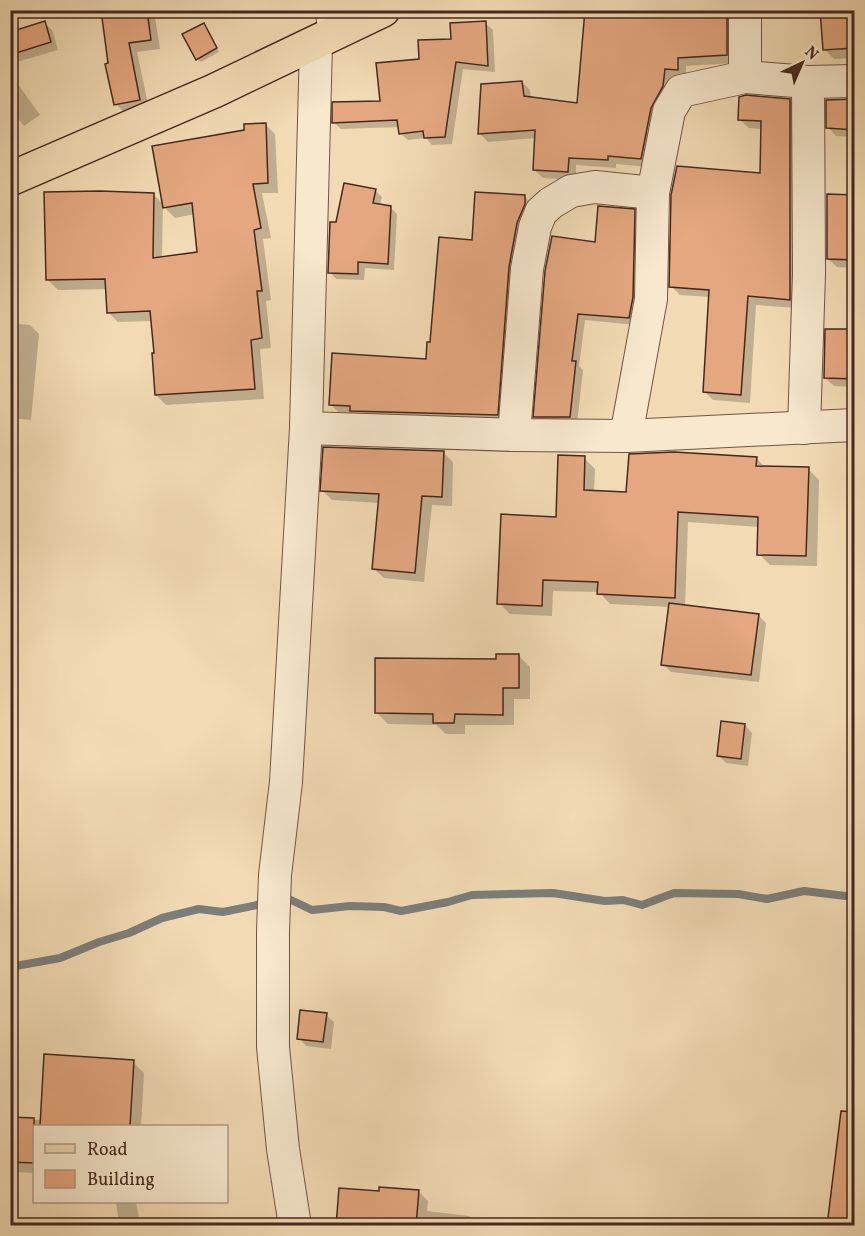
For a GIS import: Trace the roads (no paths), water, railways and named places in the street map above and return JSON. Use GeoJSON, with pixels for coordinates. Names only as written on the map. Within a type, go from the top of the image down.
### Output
{"type":"FeatureCollection","features":[{"type":"Feature","properties":{"kind":"main road"},"geometry":{"type":"LineString","coordinates":[[10,179],[214,91],[327,29],[383,10]]}},
{"type":"Feature","properties":{"kind":"street"},"geometry":{"type":"LineString","coordinates":[[745,10],[745,77]]}},
{"type":"Feature","properties":{"kind":"street"},"geometry":{"type":"LineString","coordinates":[[295,1226],[283,1149],[273,1047],[273,931],[275,875],[286,782],[327,29]]}},
{"type":"Feature","properties":{"kind":"street"},"geometry":{"type":"LineString","coordinates":[[626,436],[651,299],[652,193],[669,111],[681,91],[745,77],[808,82],[855,81]]}},
{"type":"Feature","properties":{"kind":"street"},"geometry":{"type":"LineString","coordinates":[[804,428],[808,274],[808,82]]}},
{"type":"Feature","properties":{"kind":"street"},"geometry":{"type":"LineString","coordinates":[[514,435],[527,269],[535,227],[541,212],[551,202],[571,191],[595,188],[652,193]]}},
{"type":"Feature","properties":{"kind":"street"},"geometry":{"type":"LineString","coordinates":[[306,428],[626,436],[855,425]]}},
{"type":"Feature","properties":{"kind":"waterway"},"geometry":{"type":"LineString","coordinates":[[281,901],[291,900],[312,910],[350,906],[384,907],[401,911],[472,895],[553,893],[605,901],[623,900],[642,905],[674,893],[738,894],[767,899],[804,891],[854,897]]}},
{"type":"Feature","properties":{"kind":"waterway"},"geometry":{"type":"LineString","coordinates":[[10,967],[60,958],[129,933],[162,918],[199,909],[223,912],[267,903]]}}]}
